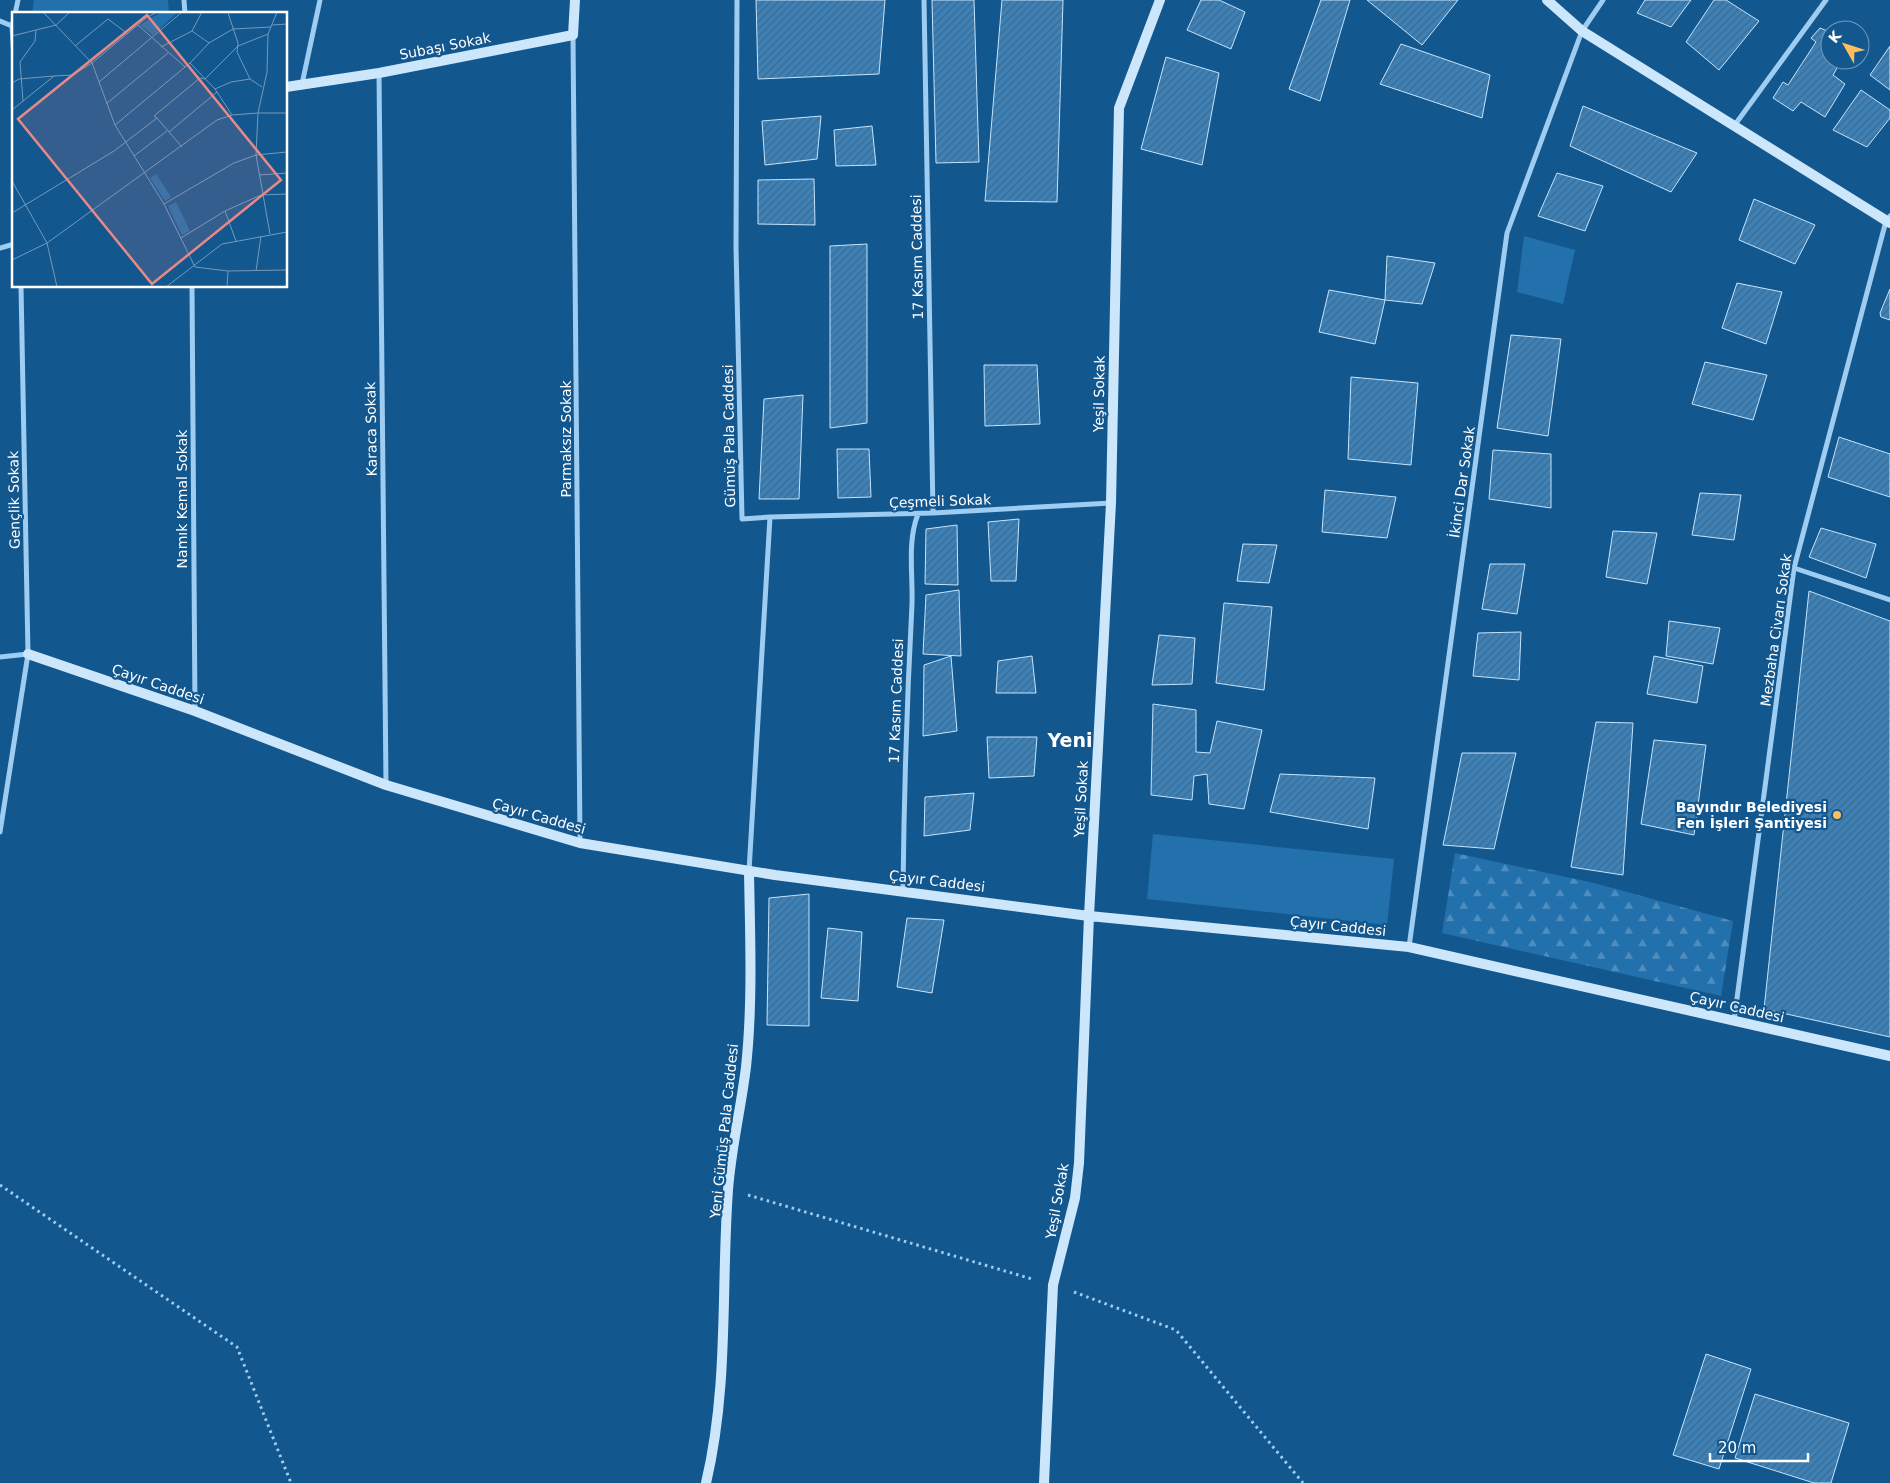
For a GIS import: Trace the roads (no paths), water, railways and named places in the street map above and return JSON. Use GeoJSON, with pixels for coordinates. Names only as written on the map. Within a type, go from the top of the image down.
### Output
{"type":"FeatureCollection","features":[{"type":"Feature","properties":{"kind":"street"},"geometry":{"type":"LineString","coordinates":[[302,85],[320,0]]}},
{"type":"Feature","properties":{"kind":"street"},"geometry":{"type":"LineString","coordinates":[[574,35],[575,0]]}},
{"type":"Feature","properties":{"kind":"street","name":"Gümüş Pala Caddesi"},"geometry":{"type":"LineString","coordinates":[[737,0],[736,247],[742,519],[770,517]]}},
{"type":"Feature","properties":{"kind":"street","name":"17 Kasım Caddesi"},"geometry":{"type":"LineString","coordinates":[[924,0],[933,514]]}},
{"type":"Feature","properties":{"kind":"street","name":"Yeşil Sokak"},"geometry":{"type":"LineString","coordinates":[[1044,1483],[1053,1284],[1074,1198],[1079,1163],[1089,916],[1111,503],[1119,108],[1160,0]]}},
{"type":"Feature","properties":{"kind":"street"},"geometry":{"type":"LineString","coordinates":[[1547,0],[1582,31],[1889,220]]}},
{"type":"Feature","properties":{"kind":"street","name":"İkinci Dar Sokak"},"geometry":{"type":"LineString","coordinates":[[1409,947],[1508,232],[1582,31],[1603,0]]}},
{"type":"Feature","properties":{"kind":"street"},"geometry":{"type":"LineString","coordinates":[[1734,126],[1826,0]]}},
{"type":"Feature","properties":{"kind":"street"},"geometry":{"type":"LineString","coordinates":[[0,21],[12,26]]}},
{"type":"Feature","properties":{"kind":"street","name":"Subaşı Sokak"},"geometry":{"type":"LineString","coordinates":[[288,87],[379,72],[574,35]]}},
{"type":"Feature","properties":{"kind":"street","name":"Parmaksız Sokak"},"geometry":{"type":"LineString","coordinates":[[574,35],[580,843]]}},
{"type":"Feature","properties":{"kind":"street","name":"Karaca Sokak"},"geometry":{"type":"LineString","coordinates":[[379,72],[386,785]]}},
{"type":"Feature","properties":{"kind":"street","name":"Mezbaha Civarı Sokak"},"geometry":{"type":"LineString","coordinates":[[1734,1020],[1794,568],[1889,220]]}},
{"type":"Feature","properties":{"kind":"street","name":"Gençlik Sokak"},"geometry":{"type":"LineString","coordinates":[[0,832],[28,654],[21,288]]}},
{"type":"Feature","properties":{"kind":"street","name":"Namık Kemal Sokak"},"geometry":{"type":"LineString","coordinates":[[192,288],[195,711]]}},
{"type":"Feature","properties":{"kind":"street","name":"Çeşmeli Sokak"},"geometry":{"type":"LineString","coordinates":[[770,517],[933,514],[1111,503]]}},
{"type":"Feature","properties":{"kind":"street","name":"17 Kasım Caddesi"},"geometry":{"type":"LineString","coordinates":[[904,890],[912,530],[918,514]]}},
{"type":"Feature","properties":{"kind":"street"},"geometry":{"type":"LineString","coordinates":[[749,871],[770,517]]}},
{"type":"Feature","properties":{"kind":"street"},"geometry":{"type":"LineString","coordinates":[[1794,568],[1890,600]]}},
{"type":"Feature","properties":{"kind":"street","name":"Çayır Caddesi"},"geometry":{"type":"LineString","coordinates":[[0,657],[28,654],[195,711],[386,785],[580,843],[749,871],[904,890],[1089,916],[1409,947],[1890,1056]]}},
{"type":"Feature","properties":{"kind":"street","name":"Yeni Gümüş Pala Caddesi"},"geometry":{"type":"LineString","coordinates":[[706,1483],[720,1404],[724,1343],[728,1189],[746,1067],[751,997],[749,871]]}},
{"type":"Feature","properties":{"kind":"place","name":"Bayındır Belediyesi Fen İşleri Şantiyesi"},"geometry":{"type":"Point","coordinates":[1837,815]}},
{"type":"Feature","properties":{"kind":"district","name":"Yeni"},"geometry":{"type":"Point","coordinates":[1070,740]}}]}
